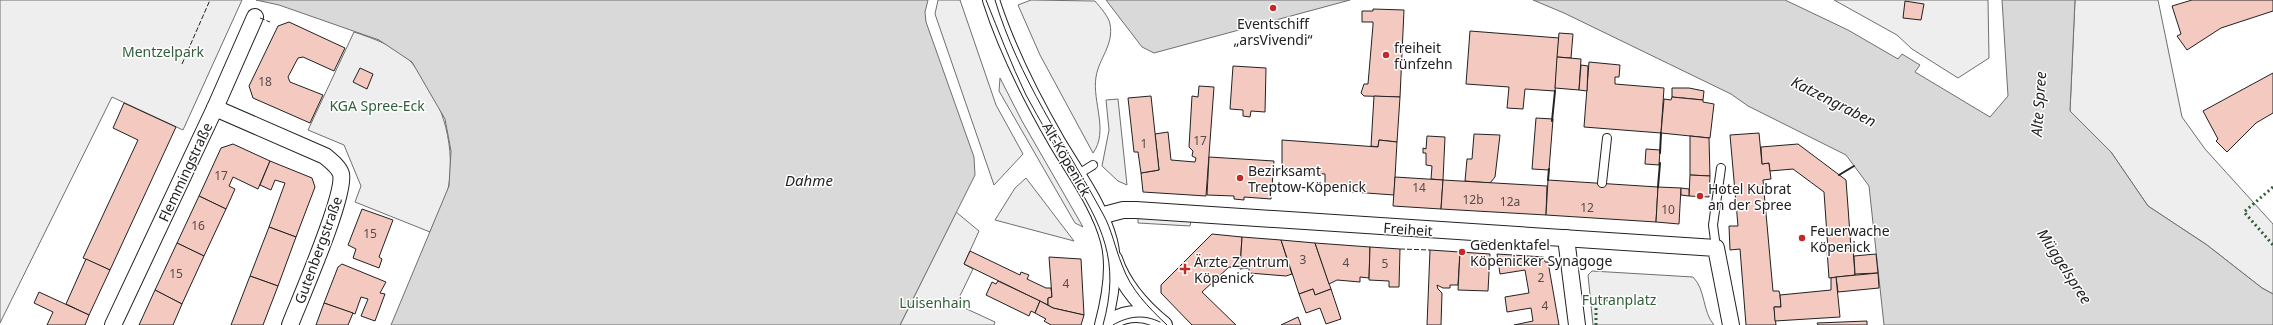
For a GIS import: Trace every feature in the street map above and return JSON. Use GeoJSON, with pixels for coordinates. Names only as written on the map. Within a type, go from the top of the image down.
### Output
{"type":"FeatureCollection","features":[{"type":"Feature","properties":{"kind":"street","name":"Alt-Köpenick"},"geometry":{"type":"LineString","coordinates":[[991,0],[1020,74],[1100,216],[1110,242],[1112,274],[1103,325]]}},
{"type":"Feature","properties":{"kind":"street","name":"Flemmingstraße"},"geometry":{"type":"LineString","coordinates":[[113,325],[215,108],[255,17]]}},
{"type":"Feature","properties":{"kind":"street","name":"Gutenbergstraße"},"geometry":{"type":"LineString","coordinates":[[215,108],[325,156],[341,173],[342,186],[335,208],[290,325]]}},
{"type":"Feature","properties":{"kind":"street","name":"Freiheit"},"geometry":{"type":"LineString","coordinates":[[1100,216],[1123,210],[1136,210],[1716,248]]}},
{"type":"Feature","properties":{"kind":"street"},"geometry":{"type":"LineString","coordinates":[[1566,238],[1577,325]]}},
{"type":"Feature","properties":{"kind":"street"},"geometry":{"type":"LineString","coordinates":[[1110,242],[1118,270],[1128,289],[1160,321]]}},
{"type":"Feature","properties":{"kind":"street"},"geometry":{"type":"LineString","coordinates":[[1716,248],[1731,325]]}},
{"type":"Feature","properties":{"kind":"street"},"geometry":{"type":"LineString","coordinates":[[1107,325],[1120,317],[1132,314],[1144,314],[1160,321]]}},
{"type":"Feature","properties":{"kind":"lane"},"geometry":{"type":"LineString","coordinates":[[1602,183],[1606,138]]}},
{"type":"Feature","properties":{"kind":"lane"},"geometry":{"type":"LineString","coordinates":[[1077,175],[1093,165]]}},
{"type":"Feature","properties":{"kind":"lane"},"geometry":{"type":"LineString","coordinates":[[1716,248],[1713,225],[1721,168]]}},
{"type":"Feature","properties":{"kind":"green space","name":"Mentzelpark"},"geometry":{"type":"Polygon","coordinates":[[[0,0],[242,0],[183,130],[112,97],[0,323],[0,0]]]}},
{"type":"Feature","properties":{"kind":"green space"},"geometry":{"type":"Polygon","coordinates":[[[938,0],[960,0],[996,105],[1023,154],[994,185],[935,14],[938,0]]]}},
{"type":"Feature","properties":{"kind":"green space"},"geometry":{"type":"Polygon","coordinates":[[[1031,0],[1095,1],[1108,18],[1111,32],[1110,38],[1096,77],[1095,87],[1100,135],[1098,144],[1093,153],[1040,55],[1018,5],[1031,0]]]}},
{"type":"Feature","properties":{"kind":"green space"},"geometry":{"type":"Polygon","coordinates":[[[1834,0],[1988,0],[1989,58],[1958,78],[1912,49],[1897,35],[1834,0]]]}},
{"type":"Feature","properties":{"kind":"green space"},"geometry":{"type":"Polygon","coordinates":[[[2075,0],[2158,0],[2182,117],[2205,149],[2273,224],[2273,294],[2262,288],[2207,245],[2148,206],[2111,152],[2070,111],[2075,0]]]}},
{"type":"Feature","properties":{"kind":"green space","name":"KGA Spree-Eck"},"geometry":{"type":"Polygon","coordinates":[[[354,32],[385,44],[407,57],[431,90],[444,120],[450,151],[449,184],[446,196],[430,232],[355,202],[361,186],[344,145],[308,130],[354,32]]]}},
{"type":"Feature","properties":{"kind":"green space"},"geometry":{"type":"Polygon","coordinates":[[[1118,99],[1127,185],[1118,181],[1102,166],[1109,130],[1106,100],[1118,99]]]}},
{"type":"Feature","properties":{"kind":"green space"},"geometry":{"type":"Polygon","coordinates":[[[1026,178],[1074,241],[995,220],[1015,188],[1026,178]]]}},
{"type":"Feature","properties":{"kind":"green space","name":"Luisenhain"},"geometry":{"type":"Polygon","coordinates":[[[956,212],[979,231],[964,264],[973,269],[956,304],[995,322],[994,325],[900,325],[956,212]]]}},
{"type":"Feature","properties":{"kind":"green space","name":"Futranplatz"},"geometry":{"type":"Polygon","coordinates":[[[1592,271],[1693,277],[1700,288],[1707,313],[1714,325],[1593,325],[1588,275],[1592,271]]]}},
{"type":"Feature","properties":{"kind":"shaded area"},"geometry":{"type":"Polygon","coordinates":[[[1000,78],[1022,121],[1083,227],[1075,223],[999,91],[1000,78]]]}},
{"type":"Feature","properties":{"kind":"shaded area"},"geometry":{"type":"Polygon","coordinates":[[[1138,218],[1191,221],[1190,226],[1138,223],[1138,218]]]}},
{"type":"Feature","properties":{"kind":"water","name":"Dahme"},"geometry":{"type":"Polygon","coordinates":[[[256,0],[928,0],[925,12],[926,22],[974,157],[975,175],[900,325],[391,325],[449,186],[451,151],[445,119],[412,62],[379,40],[279,5],[256,0]]]}},
{"type":"Feature","properties":{"kind":"water"},"geometry":{"type":"Polygon","coordinates":[[[1106,0],[1350,0],[1154,53],[1142,47],[1106,0]]]}},
{"type":"Feature","properties":{"kind":"water"},"geometry":{"type":"Polygon","coordinates":[[[1533,0],[1785,0],[1848,30],[1898,59],[1902,54],[1920,65],[1915,72],[1990,117],[2008,96],[2002,0],[2075,0],[2070,111],[2111,152],[2148,206],[2207,245],[2262,288],[2273,294],[2273,325],[1884,325],[1869,186],[1846,155],[1748,106],[1731,94],[1564,13],[1533,0]]]}},
{"type":"Feature","properties":{"kind":"building"},"geometry":{"type":"Polygon","coordinates":[[[2192,0],[2273,0],[2273,11],[2221,28],[2187,50],[2177,36],[2181,34],[2172,6],[2192,0]]]}},
{"type":"Feature","properties":{"kind":"building"},"geometry":{"type":"Polygon","coordinates":[[[1905,1],[1924,4],[1921,20],[1903,18],[1905,1]]]}},
{"type":"Feature","properties":{"kind":"building","name":"freiheit fünfzehn"},"geometry":{"type":"Polygon","coordinates":[[[1373,9],[1404,10],[1400,97],[1364,96],[1361,93],[1364,84],[1368,84],[1373,25],[1373,22],[1362,22],[1362,11],[1373,11],[1373,9]]]}},
{"type":"Feature","properties":{"kind":"building"},"geometry":{"type":"Polygon","coordinates":[[[289,22],[345,48],[334,71],[303,57],[298,58],[288,77],[290,82],[323,95],[310,123],[253,98],[249,86],[278,26],[289,22]]]}},
{"type":"Feature","properties":{"kind":"building"},"geometry":{"type":"Polygon","coordinates":[[[1470,31],[1559,38],[1555,91],[1525,89],[1523,109],[1507,108],[1509,87],[1466,84],[1470,31]]]}},
{"type":"Feature","properties":{"kind":"building"},"geometry":{"type":"Polygon","coordinates":[[[1559,33],[1573,34],[1571,58],[1557,57],[1559,33]]]}},
{"type":"Feature","properties":{"kind":"building"},"geometry":{"type":"Polygon","coordinates":[[[1557,57],[1581,59],[1579,90],[1555,88],[1557,57]]]}},
{"type":"Feature","properties":{"kind":"building"},"geometry":{"type":"Polygon","coordinates":[[[1589,62],[1620,65],[1619,77],[1615,77],[1615,84],[1664,88],[1661,133],[1584,127],[1589,62]]]}},
{"type":"Feature","properties":{"kind":"building"},"geometry":{"type":"Polygon","coordinates":[[[1581,65],[1588,66],[1587,91],[1579,90],[1581,65]]]}},
{"type":"Feature","properties":{"kind":"building"},"geometry":{"type":"Polygon","coordinates":[[[1233,66],[1266,68],[1265,112],[1251,111],[1250,117],[1243,116],[1243,110],[1230,109],[1233,66]]]}},
{"type":"Feature","properties":{"kind":"building"},"geometry":{"type":"Polygon","coordinates":[[[360,68],[373,74],[367,89],[353,82],[360,68]]]}},
{"type":"Feature","properties":{"kind":"building"},"geometry":{"type":"Polygon","coordinates":[[[2273,73],[2273,113],[2256,123],[2227,152],[2216,141],[2218,139],[2203,111],[2273,73]]]}},
{"type":"Feature","properties":{"kind":"building"},"geometry":{"type":"Polygon","coordinates":[[[1199,86],[1214,87],[1206,196],[1143,192],[1141,173],[1159,170],[1155,134],[1168,132],[1171,160],[1195,162],[1196,158],[1192,156],[1193,151],[1189,147],[1192,96],[1198,97],[1199,86]]]}},
{"type":"Feature","properties":{"kind":"building"},"geometry":{"type":"Polygon","coordinates":[[[1672,88],[1689,88],[1704,91],[1703,100],[1672,97],[1672,88]]]}},
{"type":"Feature","properties":{"kind":"building"},"geometry":{"type":"Polygon","coordinates":[[[1151,96],[1159,170],[1141,173],[1138,152],[1134,152],[1128,98],[1151,96]]]}},
{"type":"Feature","properties":{"kind":"building"},"geometry":{"type":"Polygon","coordinates":[[[1374,96],[1400,97],[1397,142],[1379,140],[1378,147],[1371,146],[1374,96]]]}},
{"type":"Feature","properties":{"kind":"building"},"geometry":{"type":"Polygon","coordinates":[[[1672,97],[1703,100],[1703,102],[1714,104],[1710,138],[1661,133],[1664,99],[1671,100],[1672,97]]]}},
{"type":"Feature","properties":{"kind":"building"},"geometry":{"type":"Polygon","coordinates":[[[124,103],[176,127],[110,270],[83,258],[138,140],[113,128],[124,103]]]}},
{"type":"Feature","properties":{"kind":"building"},"geometry":{"type":"Polygon","coordinates":[[[1536,118],[1553,119],[1549,170],[1532,169],[1536,118]]]}},
{"type":"Feature","properties":{"kind":"building"},"geometry":{"type":"Polygon","coordinates":[[[1759,133],[1762,164],[1769,163],[1771,179],[1763,180],[1773,291],[1779,291],[1780,295],[1781,307],[1774,307],[1776,325],[1746,325],[1740,249],[1730,250],[1729,226],[1738,226],[1730,135],[1759,133]]]}},
{"type":"Feature","properties":{"kind":"building"},"geometry":{"type":"Polygon","coordinates":[[[1474,134],[1500,135],[1495,177],[1490,183],[1465,181],[1467,159],[1472,159],[1474,134]]]}},
{"type":"Feature","properties":{"kind":"building"},"geometry":{"type":"Polygon","coordinates":[[[1427,136],[1445,137],[1443,180],[1431,179],[1432,166],[1426,165],[1426,153],[1423,153],[1423,148],[1426,149],[1427,136]]]}},
{"type":"Feature","properties":{"kind":"building"},"geometry":{"type":"Polygon","coordinates":[[[1690,136],[1709,138],[1710,176],[1690,175],[1690,136]]]}},
{"type":"Feature","properties":{"kind":"building"},"geometry":{"type":"Polygon","coordinates":[[[1282,140],[1378,147],[1379,140],[1397,142],[1394,195],[1325,190],[1325,174],[1282,171],[1282,140]]]}},
{"type":"Feature","properties":{"kind":"building"},"geometry":{"type":"Polygon","coordinates":[[[233,144],[270,161],[258,189],[233,177],[229,186],[235,189],[226,209],[199,196],[221,148],[233,144]]]}},
{"type":"Feature","properties":{"kind":"building"},"geometry":{"type":"Polygon","coordinates":[[[1798,144],[1846,180],[1851,248],[1828,250],[1824,192],[1793,169],[1770,171],[1769,163],[1762,164],[1761,147],[1798,144]]]}},
{"type":"Feature","properties":{"kind":"building"},"geometry":{"type":"Polygon","coordinates":[[[1646,149],[1660,150],[1659,165],[1645,164],[1646,149]]]}},
{"type":"Feature","properties":{"kind":"building","name":"Bezirksamt Treptow-Köpenick"},"geometry":{"type":"Polygon","coordinates":[[[1209,157],[1274,161],[1271,199],[1244,197],[1244,200],[1234,199],[1234,196],[1207,195],[1209,157]]]}},
{"type":"Feature","properties":{"kind":"building"},"geometry":{"type":"Polygon","coordinates":[[[270,161],[312,178],[315,187],[296,237],[269,227],[285,183],[275,180],[271,190],[260,185],[270,161]]]}},
{"type":"Feature","properties":{"kind":"building"},"geometry":{"type":"Polygon","coordinates":[[[1690,175],[1710,176],[1709,197],[1689,196],[1690,175]]]}},
{"type":"Feature","properties":{"kind":"building"},"geometry":{"type":"Polygon","coordinates":[[[1395,177],[1443,180],[1441,209],[1393,206],[1395,177]]]}},
{"type":"Feature","properties":{"kind":"building"},"geometry":{"type":"Polygon","coordinates":[[[1443,180],[1547,186],[1546,215],[1441,209],[1443,180]]]}},
{"type":"Feature","properties":{"kind":"building"},"geometry":{"type":"Polygon","coordinates":[[[1548,180],[1658,187],[1656,222],[1546,215],[1548,180]]]}},
{"type":"Feature","properties":{"kind":"building"},"geometry":{"type":"Polygon","coordinates":[[[1658,187],[1681,188],[1679,224],[1656,222],[1658,187]]]}},
{"type":"Feature","properties":{"kind":"building"},"geometry":{"type":"Polygon","coordinates":[[[1681,188],[1689,189],[1689,196],[1681,195],[1681,188]]]}},
{"type":"Feature","properties":{"kind":"building"},"geometry":{"type":"Polygon","coordinates":[[[199,196],[226,209],[204,256],[177,243],[199,196]]]}},
{"type":"Feature","properties":{"kind":"building"},"geometry":{"type":"Polygon","coordinates":[[[362,209],[393,220],[379,257],[382,259],[379,268],[353,258],[356,249],[348,245],[362,209]]]}},
{"type":"Feature","properties":{"kind":"building"},"geometry":{"type":"Polygon","coordinates":[[[269,227],[296,237],[278,286],[250,276],[269,227]]]}},
{"type":"Feature","properties":{"kind":"building"},"geometry":{"type":"Polygon","coordinates":[[[1212,234],[1242,237],[1240,268],[1229,267],[1202,292],[1236,325],[1192,325],[1161,293],[1161,285],[1212,234]]]}},
{"type":"Feature","properties":{"kind":"building"},"geometry":{"type":"Polygon","coordinates":[[[1242,237],[1281,240],[1292,274],[1286,276],[1249,273],[1249,268],[1240,269],[1242,237]]]}},
{"type":"Feature","properties":{"kind":"building"},"geometry":{"type":"Polygon","coordinates":[[[1281,240],[1315,243],[1331,289],[1315,295],[1313,289],[1299,294],[1281,240]]]}},
{"type":"Feature","properties":{"kind":"building"},"geometry":{"type":"Polygon","coordinates":[[[177,243],[204,256],[182,304],[155,290],[177,243]]]}},
{"type":"Feature","properties":{"kind":"building"},"geometry":{"type":"Polygon","coordinates":[[[1315,243],[1370,247],[1369,278],[1360,277],[1360,282],[1337,280],[1329,284],[1315,243]]]}},
{"type":"Feature","properties":{"kind":"building"},"geometry":{"type":"Polygon","coordinates":[[[1370,247],[1400,249],[1399,287],[1389,287],[1389,281],[1369,280],[1370,247]]]}},
{"type":"Feature","properties":{"kind":"building"},"geometry":{"type":"Polygon","coordinates":[[[1853,248],[1855,275],[1829,278],[1827,250],[1853,248]]]}},
{"type":"Feature","properties":{"kind":"building"},"geometry":{"type":"Polygon","coordinates":[[[1430,250],[1460,252],[1458,285],[1450,285],[1450,288],[1443,288],[1437,285],[1438,289],[1442,293],[1441,325],[1427,325],[1430,250]]]}},
{"type":"Feature","properties":{"kind":"building"},"geometry":{"type":"Polygon","coordinates":[[[970,251],[1020,275],[1021,272],[1029,275],[1027,279],[1046,288],[1051,288],[1052,297],[1048,298],[1048,305],[964,264],[970,251]]]}},
{"type":"Feature","properties":{"kind":"building"},"geometry":{"type":"Polygon","coordinates":[[[1460,252],[1490,254],[1488,291],[1458,290],[1460,252]]]}},
{"type":"Feature","properties":{"kind":"building"},"geometry":{"type":"Polygon","coordinates":[[[1497,254],[1544,257],[1545,262],[1548,262],[1559,325],[1514,325],[1533,321],[1531,308],[1507,312],[1505,297],[1529,293],[1525,270],[1500,274],[1497,254]]]}},
{"type":"Feature","properties":{"kind":"building"},"geometry":{"type":"Polygon","coordinates":[[[1876,254],[1878,273],[1855,274],[1854,256],[1876,254]]]}},
{"type":"Feature","properties":{"kind":"building"},"geometry":{"type":"Polygon","coordinates":[[[1049,257],[1081,259],[1084,315],[1053,308],[1048,305],[1048,298],[1052,297],[1049,257]]]}},
{"type":"Feature","properties":{"kind":"building"},"geometry":{"type":"Polygon","coordinates":[[[86,259],[110,270],[89,315],[66,304],[86,259]]]}},
{"type":"Feature","properties":{"kind":"building"},"geometry":{"type":"Polygon","coordinates":[[[342,264],[386,282],[380,293],[385,294],[375,321],[361,316],[368,299],[361,297],[355,314],[324,303],[338,267],[342,264]]]}},
{"type":"Feature","properties":{"kind":"building"},"geometry":{"type":"Polygon","coordinates":[[[1878,273],[1879,288],[1838,292],[1836,277],[1878,273]]]}},
{"type":"Feature","properties":{"kind":"building"},"geometry":{"type":"Polygon","coordinates":[[[250,276],[278,286],[263,325],[231,325],[250,276]]]}},
{"type":"Feature","properties":{"kind":"building"},"geometry":{"type":"Polygon","coordinates":[[[1836,277],[1840,317],[1775,321],[1774,307],[1781,307],[1780,295],[1831,290],[1831,278],[1836,277]]]}},
{"type":"Feature","properties":{"kind":"building"},"geometry":{"type":"Polygon","coordinates":[[[998,281],[1040,301],[1035,313],[1031,311],[1029,316],[986,295],[992,282],[996,284],[998,281]]]}},
{"type":"Feature","properties":{"kind":"building"},"geometry":{"type":"Polygon","coordinates":[[[1313,289],[1315,295],[1331,289],[1341,319],[1326,324],[1320,308],[1306,313],[1299,294],[1313,289]]]}},
{"type":"Feature","properties":{"kind":"building"},"geometry":{"type":"Polygon","coordinates":[[[155,290],[182,304],[173,325],[139,325],[155,290]]]}},
{"type":"Feature","properties":{"kind":"building"},"geometry":{"type":"Polygon","coordinates":[[[39,292],[89,315],[85,325],[47,325],[53,312],[34,303],[39,292]]]}},
{"type":"Feature","properties":{"kind":"building"},"geometry":{"type":"Polygon","coordinates":[[[1040,301],[1053,308],[1084,315],[1081,325],[1051,325],[1044,321],[1046,319],[1035,313],[1040,301]]]}},
{"type":"Feature","properties":{"kind":"building"},"geometry":{"type":"Polygon","coordinates":[[[324,303],[353,313],[348,325],[316,325],[324,303]]]}},
{"type":"Feature","properties":{"kind":"building"},"geometry":{"type":"Polygon","coordinates":[[[1298,317],[1301,325],[1281,325],[1298,317]]]}},
{"type":"Feature","properties":{"kind":"building"},"geometry":{"type":"Polygon","coordinates":[[[1867,321],[1867,325],[1818,325],[1817,323],[1867,321]]]}},
{"type":"Feature","properties":{"kind":"tram line"},"geometry":{"type":"LineString","coordinates":[[986,0],[1026,95],[1091,209],[1099,227],[1109,262],[1110,281],[1108,302],[1103,325]]}},
{"type":"Feature","properties":{"kind":"tram line"},"geometry":{"type":"LineString","coordinates":[[995,0],[1016,56],[1043,110],[1106,220],[1122,265],[1130,282],[1147,305],[1167,325]]}},
{"type":"Feature","properties":{"kind":"tram line"},"geometry":{"type":"LineString","coordinates":[[1113,325],[1136,317],[1154,319],[1160,322]]}},
{"type":"Feature","properties":{"kind":"hedge"},"geometry":{"type":"LineString","coordinates":[[2273,187],[2244,212],[2273,245]]}},
{"type":"Feature","properties":{"kind":"hedge"},"geometry":{"type":"LineString","coordinates":[[1596,325],[1596,300],[1602,299],[1611,301]]}},
{"type":"Feature","properties":{"kind":"fence"},"geometry":{"type":"LineString","coordinates":[[182,64],[210,0]]}},
{"type":"Feature","properties":{"kind":"fence"},"geometry":{"type":"LineString","coordinates":[[260,18],[270,22]]}},
{"type":"Feature","properties":{"kind":"fence"},"geometry":{"type":"LineString","coordinates":[[1400,249],[1430,250]]}},
{"type":"Feature","properties":{"kind":"fence"},"geometry":{"type":"LineString","coordinates":[[1490,258],[1498,258]]}},
{"type":"Feature","properties":{"kind":"wall"},"geometry":{"type":"LineString","coordinates":[[1552,121],[1555,91]]}},
{"type":"Feature","properties":{"kind":"wall"},"geometry":{"type":"LineString","coordinates":[[1660,153],[1661,133]]}},
{"type":"Feature","properties":{"kind":"wall"},"geometry":{"type":"LineString","coordinates":[[1658,187],[1660,163]]}},
{"type":"Feature","properties":{"kind":"wall"},"geometry":{"type":"LineString","coordinates":[[1839,175],[1854,166]]}},
{"type":"Feature","properties":{"kind":"wall"},"geometry":{"type":"LineString","coordinates":[[1548,180],[1549,169]]}},
{"type":"Feature","properties":{"kind":"place","name":"Eventschiff „arsVivendi“"},"geometry":{"type":"Point","coordinates":[1273,8]}},
{"type":"Feature","properties":{"kind":"place","name":"freiheit fünfzehn"},"geometry":{"type":"Point","coordinates":[1386,55]}},
{"type":"Feature","properties":{"kind":"place","name":"Bezirksamt Treptow-Köpenick"},"geometry":{"type":"Point","coordinates":[1240,178]}},
{"type":"Feature","properties":{"kind":"place","name":"Hotel Kubrat an der Spree"},"geometry":{"type":"Point","coordinates":[1700,196]}},
{"type":"Feature","properties":{"kind":"place","name":"Feuerwache Köpenick"},"geometry":{"type":"Point","coordinates":[1802,238]}},
{"type":"Feature","properties":{"kind":"place","name":"Gedenktafel Köpenicker Synagoge"},"geometry":{"type":"Point","coordinates":[1462,252]}},
{"type":"Feature","properties":{"kind":"place","name":"Ärzte Zentrum Köpenick"},"geometry":{"type":"Point","coordinates":[1185,269]}},
{"type":"Feature","properties":{"kind":"water label","name":"Katzengraben"},"geometry":{"type":"Point","coordinates":[1834,101]}},
{"type":"Feature","properties":{"kind":"water label","name":"Alte Spree"},"geometry":{"type":"Point","coordinates":[2038,104]}},
{"type":"Feature","properties":{"kind":"water label","name":"Müggelspree"},"geometry":{"type":"Point","coordinates":[2065,266]}}]}
